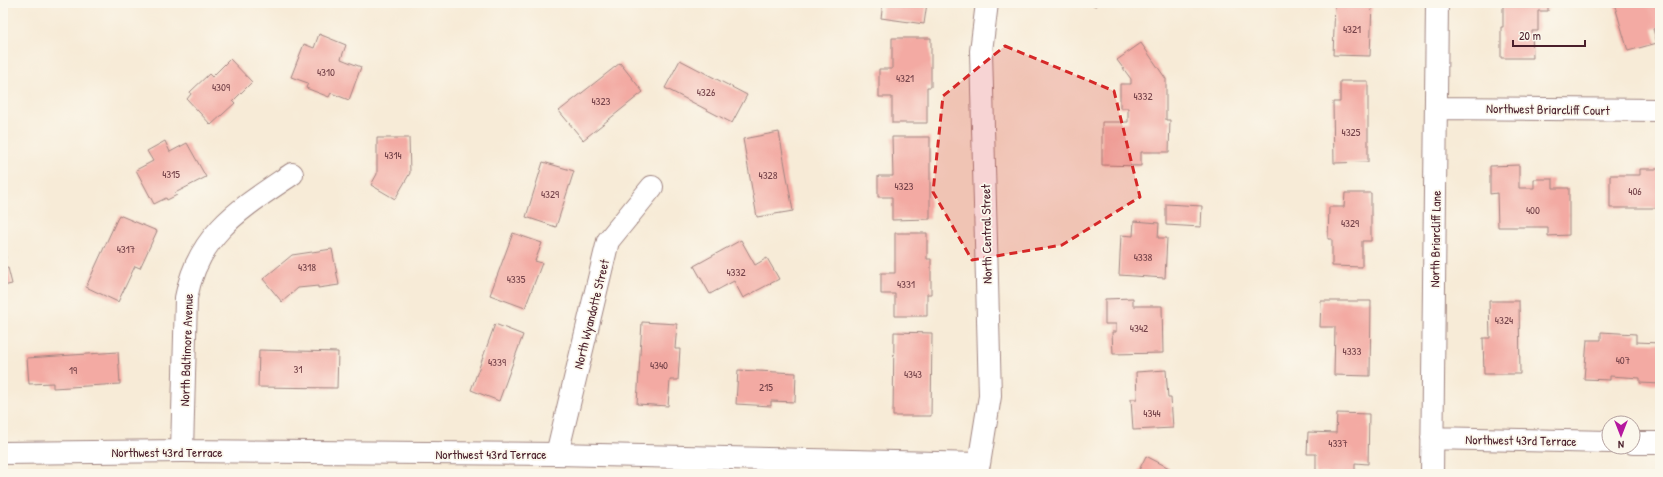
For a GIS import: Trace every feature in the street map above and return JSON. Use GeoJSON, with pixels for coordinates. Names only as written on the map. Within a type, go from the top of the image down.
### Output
{"type":"FeatureCollection","features":[{"type":"Feature","properties":{"kind":"street","name":"North Central Street"},"geometry":{"type":"LineString","coordinates":[[979,464],[990,396],[981,51],[987,3]]}},
{"type":"Feature","properties":{"kind":"street","name":"North Briarcliff Lane"},"geometry":{"type":"LineString","coordinates":[[1432,474],[1437,3]]}},
{"type":"Feature","properties":{"kind":"street","name":"Northwest Briarcliff Court"},"geometry":{"type":"LineString","coordinates":[[1436,108],[1660,110]]}},
{"type":"Feature","properties":{"kind":"street","name":"North Baltimore Avenue"},"geometry":{"type":"LineString","coordinates":[[182,451],[186,298],[189,282],[210,239],[242,208],[292,174]]}},
{"type":"Feature","properties":{"kind":"street","name":"North Wyandotte Street"},"geometry":{"type":"LineString","coordinates":[[557,454],[608,241],[652,187]]}},
{"type":"Feature","properties":{"kind":"street","name":"Northwest 43rd Terrace"},"geometry":{"type":"LineString","coordinates":[[1432,438],[1601,442]]}},
{"type":"Feature","properties":{"kind":"street"},"geometry":{"type":"LineString","coordinates":[[1641,443],[1660,444]]}},
{"type":"Feature","properties":{"kind":"street","name":"Northwest 43rd Terrace"},"geometry":{"type":"LineString","coordinates":[[3,453],[182,451],[557,454],[979,464]]}},
{"type":"Feature","properties":{"kind":"highlighted area"},"geometry":{"type":"Polygon","coordinates":[[[1005,46],[1114,91],[1140,197],[1062,245],[972,260],[933,192],[943,96],[1005,46]]]}},
{"type":"Feature","properties":{"kind":"building"},"geometry":{"type":"Polygon","coordinates":[[[883,3],[927,3],[924,24],[881,18],[883,3]]]}},
{"type":"Feature","properties":{"kind":"building"},"geometry":{"type":"Polygon","coordinates":[[[1083,3],[1096,3],[1096,6],[1083,3]]]}},
{"type":"Feature","properties":{"kind":"building"},"geometry":{"type":"Polygon","coordinates":[[[1335,3],[1372,3],[1370,56],[1333,55],[1335,3]]]}},
{"type":"Feature","properties":{"kind":"building"},"geometry":{"type":"Polygon","coordinates":[[[1503,3],[1548,3],[1548,11],[1538,11],[1538,31],[1532,31],[1533,58],[1501,58],[1503,3]]]}},
{"type":"Feature","properties":{"kind":"building"},"geometry":{"type":"Polygon","coordinates":[[[1614,3],[1660,3],[1660,27],[1653,29],[1657,43],[1628,51],[1614,3]]]}},
{"type":"Feature","properties":{"kind":"building"},"geometry":{"type":"Polygon","coordinates":[[[319,34],[346,45],[341,59],[361,67],[349,100],[331,93],[329,97],[306,88],[308,83],[291,77],[304,44],[314,48],[319,34]]]}},
{"type":"Feature","properties":{"kind":"building"},"geometry":{"type":"Polygon","coordinates":[[[892,38],[931,38],[931,87],[927,87],[927,123],[892,123],[892,97],[879,97],[879,69],[892,69],[892,38]]]}},
{"type":"Feature","properties":{"kind":"building"},"geometry":{"type":"Polygon","coordinates":[[[1141,43],[1166,79],[1166,120],[1170,120],[1169,152],[1141,152],[1141,166],[1102,165],[1102,122],[1128,122],[1128,108],[1120,108],[1120,84],[1131,84],[1131,79],[1117,60],[1141,43]]]}},
{"type":"Feature","properties":{"kind":"building"},"geometry":{"type":"Polygon","coordinates":[[[230,59],[252,82],[233,101],[235,103],[211,125],[187,99],[191,94],[190,92],[209,74],[212,77],[230,59]]]}},
{"type":"Feature","properties":{"kind":"building"},"geometry":{"type":"Polygon","coordinates":[[[680,60],[747,95],[732,123],[665,88],[680,60]]]}},
{"type":"Feature","properties":{"kind":"building"},"geometry":{"type":"Polygon","coordinates":[[[620,63],[643,92],[583,140],[559,111],[620,63]]]}},
{"type":"Feature","properties":{"kind":"building"},"geometry":{"type":"Polygon","coordinates":[[[1340,81],[1368,81],[1368,162],[1334,163],[1333,102],[1340,102],[1340,81]]]}},
{"type":"Feature","properties":{"kind":"building"},"geometry":{"type":"Polygon","coordinates":[[[779,132],[793,211],[757,217],[743,139],[779,132]]]}},
{"type":"Feature","properties":{"kind":"building"},"geometry":{"type":"Polygon","coordinates":[[[892,137],[930,137],[930,219],[892,220],[892,197],[878,197],[878,176],[893,176],[892,137]]]}},
{"type":"Feature","properties":{"kind":"building"},"geometry":{"type":"Polygon","coordinates":[[[377,138],[409,138],[410,173],[395,199],[371,185],[377,174],[377,138]]]}},
{"type":"Feature","properties":{"kind":"building"},"geometry":{"type":"Polygon","coordinates":[[[165,141],[170,152],[187,143],[206,177],[175,193],[177,195],[167,200],[166,198],[154,204],[136,170],[153,161],[147,151],[165,141]]]}},
{"type":"Feature","properties":{"kind":"building"},"geometry":{"type":"Polygon","coordinates":[[[543,162],[574,171],[556,227],[526,217],[543,162]]]}},
{"type":"Feature","properties":{"kind":"building"},"geometry":{"type":"Polygon","coordinates":[[[1519,165],[1519,188],[1534,188],[1534,179],[1553,179],[1553,188],[1569,188],[1569,235],[1548,236],[1548,227],[1498,227],[1497,193],[1490,194],[1490,166],[1519,165]]]}},
{"type":"Feature","properties":{"kind":"building"},"geometry":{"type":"Polygon","coordinates":[[[1640,169],[1660,169],[1660,208],[1610,208],[1610,175],[1640,175],[1640,169]]]}},
{"type":"Feature","properties":{"kind":"building"},"geometry":{"type":"Polygon","coordinates":[[[1345,193],[1371,193],[1371,241],[1362,241],[1362,267],[1332,266],[1332,239],[1328,239],[1329,207],[1344,207],[1345,193]]]}},
{"type":"Feature","properties":{"kind":"building"},"geometry":{"type":"Polygon","coordinates":[[[1166,204],[1202,206],[1201,227],[1166,225],[1166,204]]]}},
{"type":"Feature","properties":{"kind":"building"},"geometry":{"type":"Polygon","coordinates":[[[119,215],[157,231],[140,268],[135,266],[118,302],[86,287],[119,215]]]}},
{"type":"Feature","properties":{"kind":"building"},"geometry":{"type":"Polygon","coordinates":[[[1134,221],[1159,223],[1158,238],[1167,238],[1165,278],[1119,275],[1121,235],[1133,236],[1134,221]]]}},
{"type":"Feature","properties":{"kind":"building"},"geometry":{"type":"Polygon","coordinates":[[[513,233],[542,243],[535,261],[542,263],[525,308],[490,295],[513,233]]]}},
{"type":"Feature","properties":{"kind":"building"},"geometry":{"type":"Polygon","coordinates":[[[895,233],[927,233],[927,259],[931,259],[931,294],[927,294],[927,316],[895,316],[895,294],[881,294],[881,273],[895,273],[895,233]]]}},
{"type":"Feature","properties":{"kind":"building"},"geometry":{"type":"Polygon","coordinates":[[[741,240],[755,265],[767,258],[779,279],[743,298],[734,281],[710,294],[694,266],[741,240]]]}},
{"type":"Feature","properties":{"kind":"building"},"geometry":{"type":"Polygon","coordinates":[[[3,246],[6,258],[3,259],[3,246]]]}},
{"type":"Feature","properties":{"kind":"building"},"geometry":{"type":"Polygon","coordinates":[[[332,249],[339,285],[318,288],[318,286],[298,288],[282,302],[263,279],[292,255],[332,249]]]}},
{"type":"Feature","properties":{"kind":"building"},"geometry":{"type":"Polygon","coordinates":[[[8,268],[12,284],[3,286],[3,269],[8,268]]]}},
{"type":"Feature","properties":{"kind":"building"},"geometry":{"type":"Polygon","coordinates":[[[1133,298],[1133,306],[1162,306],[1163,353],[1113,354],[1112,332],[1116,332],[1116,324],[1105,324],[1105,299],[1133,298]]]}},
{"type":"Feature","properties":{"kind":"building"},"geometry":{"type":"Polygon","coordinates":[[[1321,301],[1371,301],[1370,376],[1334,375],[1335,327],[1320,327],[1321,301]]]}},
{"type":"Feature","properties":{"kind":"building"},"geometry":{"type":"Polygon","coordinates":[[[1489,301],[1519,301],[1520,374],[1484,374],[1483,338],[1490,338],[1489,301]]]}},
{"type":"Feature","properties":{"kind":"building"},"geometry":{"type":"Polygon","coordinates":[[[642,322],[677,324],[675,349],[680,349],[678,380],[670,380],[668,406],[637,404],[642,322]]]}},
{"type":"Feature","properties":{"kind":"building"},"geometry":{"type":"Polygon","coordinates":[[[495,324],[523,335],[499,401],[471,390],[495,324]]]}},
{"type":"Feature","properties":{"kind":"building"},"geometry":{"type":"Polygon","coordinates":[[[894,332],[932,333],[931,416],[893,416],[894,332]]]}},
{"type":"Feature","properties":{"kind":"building"},"geometry":{"type":"Polygon","coordinates":[[[1601,332],[1636,334],[1636,342],[1660,343],[1660,384],[1640,383],[1640,378],[1610,376],[1610,380],[1584,379],[1587,340],[1601,340],[1601,332]]]}},
{"type":"Feature","properties":{"kind":"building"},"geometry":{"type":"Polygon","coordinates":[[[259,350],[338,352],[337,388],[258,387],[259,350]]]}},
{"type":"Feature","properties":{"kind":"building"},"geometry":{"type":"Polygon","coordinates":[[[118,352],[120,384],[53,388],[53,383],[29,384],[27,358],[118,352]]]}},
{"type":"Feature","properties":{"kind":"building"},"geometry":{"type":"Polygon","coordinates":[[[738,370],[796,373],[795,402],[771,401],[771,406],[736,404],[738,370]]]}},
{"type":"Feature","properties":{"kind":"building"},"geometry":{"type":"Polygon","coordinates":[[[1166,370],[1168,398],[1171,398],[1173,428],[1133,430],[1131,399],[1137,399],[1136,372],[1166,370]]]}},
{"type":"Feature","properties":{"kind":"building"},"geometry":{"type":"Polygon","coordinates":[[[1337,413],[1369,414],[1368,464],[1355,463],[1355,474],[1316,473],[1316,454],[1307,454],[1308,432],[1336,433],[1337,413]]]}},
{"type":"Feature","properties":{"kind":"building"},"geometry":{"type":"Polygon","coordinates":[[[1146,456],[1173,470],[1171,474],[1137,474],[1146,456]]]}}]}
